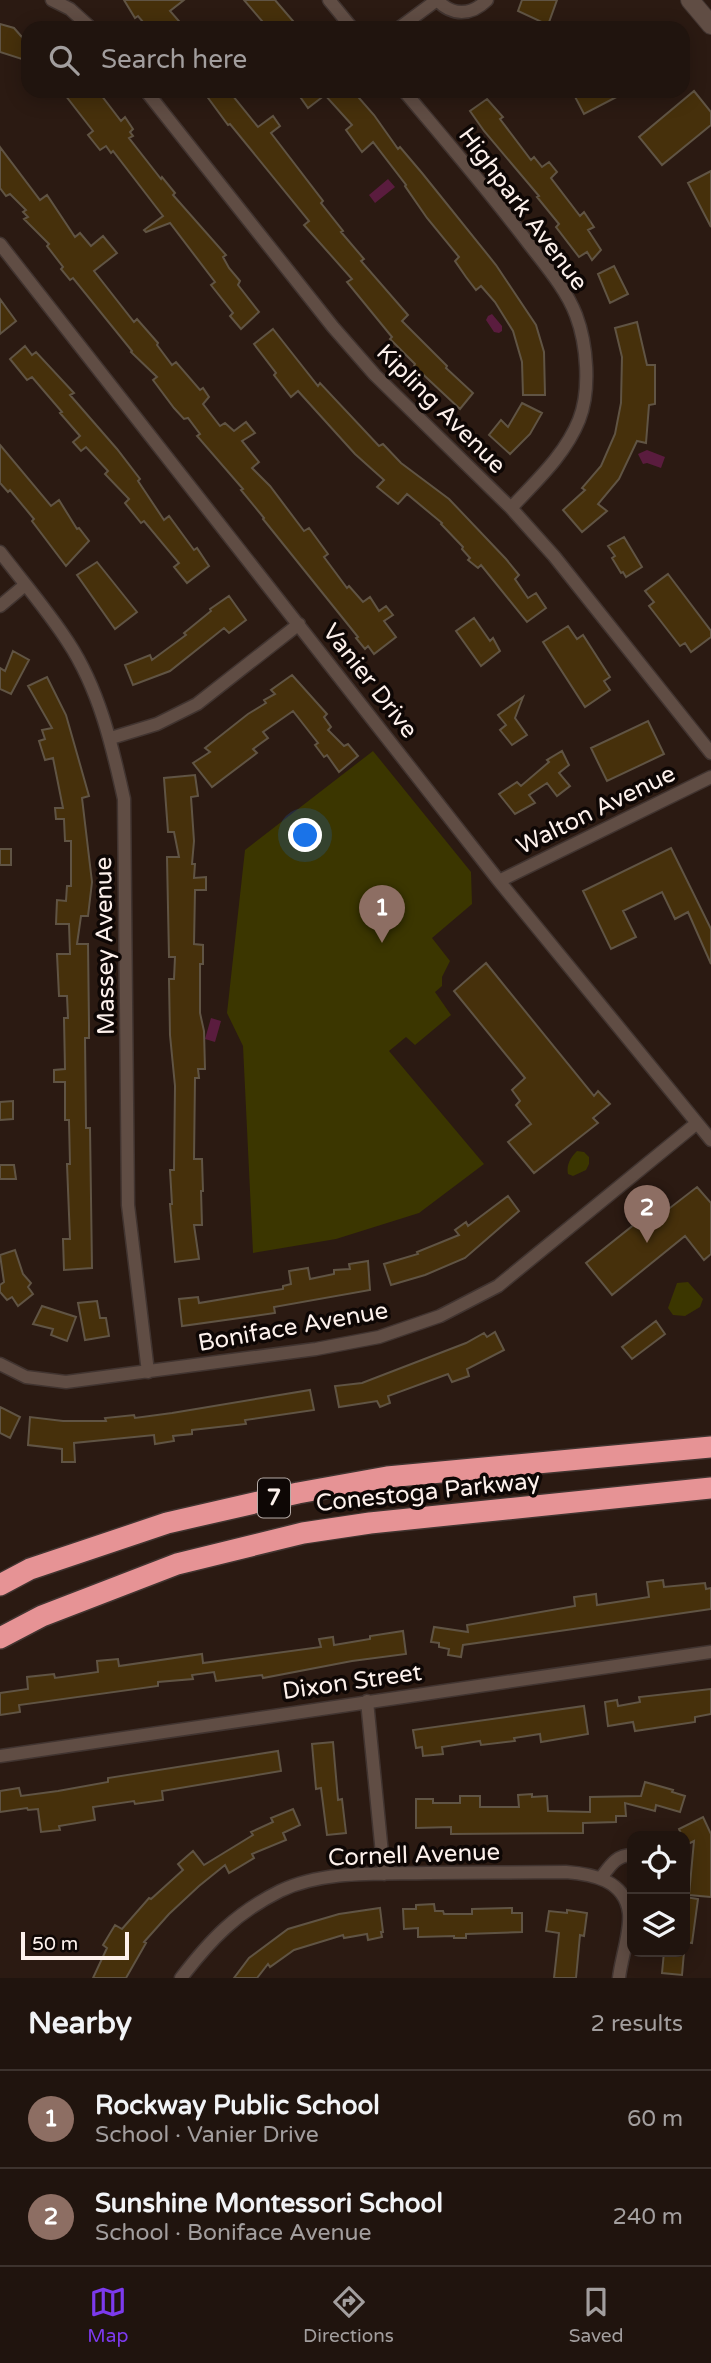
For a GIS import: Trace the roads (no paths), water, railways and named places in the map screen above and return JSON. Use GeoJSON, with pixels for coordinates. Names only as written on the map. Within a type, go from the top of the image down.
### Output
{"type":"FeatureCollection","features":[{"type":"Feature","properties":{"kind":"highway"},"geometry":{"type":"LineString","coordinates":[[560,1462],[711,1434]]}},
{"type":"Feature","properties":{"kind":"highway","name":"Conestoga Parkway"},"geometry":{"type":"LineString","coordinates":[[0,1585],[30,1569],[167,1523],[298,1493],[387,1477],[711,1447]]}},
{"type":"Feature","properties":{"kind":"highway","name":"Conestoga Parkway"},"geometry":{"type":"LineString","coordinates":[[0,1638],[42,1616],[177,1564],[303,1533],[370,1523],[711,1488]]}},
{"type":"Feature","properties":{"kind":"main road"},"geometry":{"type":"LineString","coordinates":[[690,0],[711,25]]}},
{"type":"Feature","properties":{"kind":"street"},"geometry":{"type":"LineString","coordinates":[[52,0],[70,9],[84,21]]}},
{"type":"Feature","properties":{"kind":"street"},"geometry":{"type":"LineString","coordinates":[[329,0],[346,21]]}},
{"type":"Feature","properties":{"kind":"street"},"geometry":{"type":"LineString","coordinates":[[409,21],[437,0],[443,7],[461,13],[480,7],[487,0]]}},
{"type":"Feature","properties":{"kind":"street","name":"Kipling Avenue"},"geometry":{"type":"LineString","coordinates":[[152,98],[341,337],[375,375],[511,508],[554,556],[711,753]]}},
{"type":"Feature","properties":{"kind":"street","name":"Highpark Avenue"},"geometry":{"type":"LineString","coordinates":[[410,98],[504,211],[556,279],[575,314],[585,349],[586,380],[579,419],[553,465],[511,508]]}},
{"type":"Feature","properties":{"kind":"street","name":"Vanier Drive"},"geometry":{"type":"LineString","coordinates":[[0,244],[499,881],[711,1140]]}},
{"type":"Feature","properties":{"kind":"street","name":"Massey Avenue"},"geometry":{"type":"LineString","coordinates":[[0,552],[69,643],[95,693],[111,738],[124,799],[128,1205],[148,1372]]}},
{"type":"Feature","properties":{"kind":"street"},"geometry":{"type":"LineString","coordinates":[[0,606],[25,585]]}},
{"type":"Feature","properties":{"kind":"street"},"geometry":{"type":"LineString","coordinates":[[111,738],[157,724],[197,704],[299,624]]}},
{"type":"Feature","properties":{"kind":"street","name":"Walton Avenue"},"geometry":{"type":"LineString","coordinates":[[499,881],[711,777]]}},
{"type":"Feature","properties":{"kind":"street","name":"Boniface Avenue"},"geometry":{"type":"LineString","coordinates":[[0,1364],[26,1377],[66,1382],[316,1349],[379,1337],[440,1316],[498,1286],[697,1123]]}},
{"type":"Feature","properties":{"kind":"street","name":"Dixon Street"},"geometry":{"type":"LineString","coordinates":[[0,1756],[711,1651]]}},
{"type":"Feature","properties":{"kind":"street"},"geometry":{"type":"LineString","coordinates":[[367,1702],[384,1874]]}},
{"type":"Feature","properties":{"kind":"street"},"geometry":{"type":"LineString","coordinates":[[627,1855],[614,1860],[601,1878],[627,1895]]}},
{"type":"Feature","properties":{"kind":"street","name":"Cornell Avenue"},"geometry":{"type":"LineString","coordinates":[[181,1978],[206,1944],[241,1914],[282,1890],[318,1879],[384,1874],[566,1872],[592,1874],[601,1878]]}},
{"type":"Feature","properties":{"kind":"street"},"geometry":{"type":"LineString","coordinates":[[619,1978],[627,1926]]}},
{"type":"Feature","properties":{"kind":"place","name":"Rockway Public School"},"geometry":{"type":"Point","coordinates":[382,943]}},
{"type":"Feature","properties":{"kind":"place","name":"Sunshine Montessori School"},"geometry":{"type":"Point","coordinates":[647,1243]}}]}
